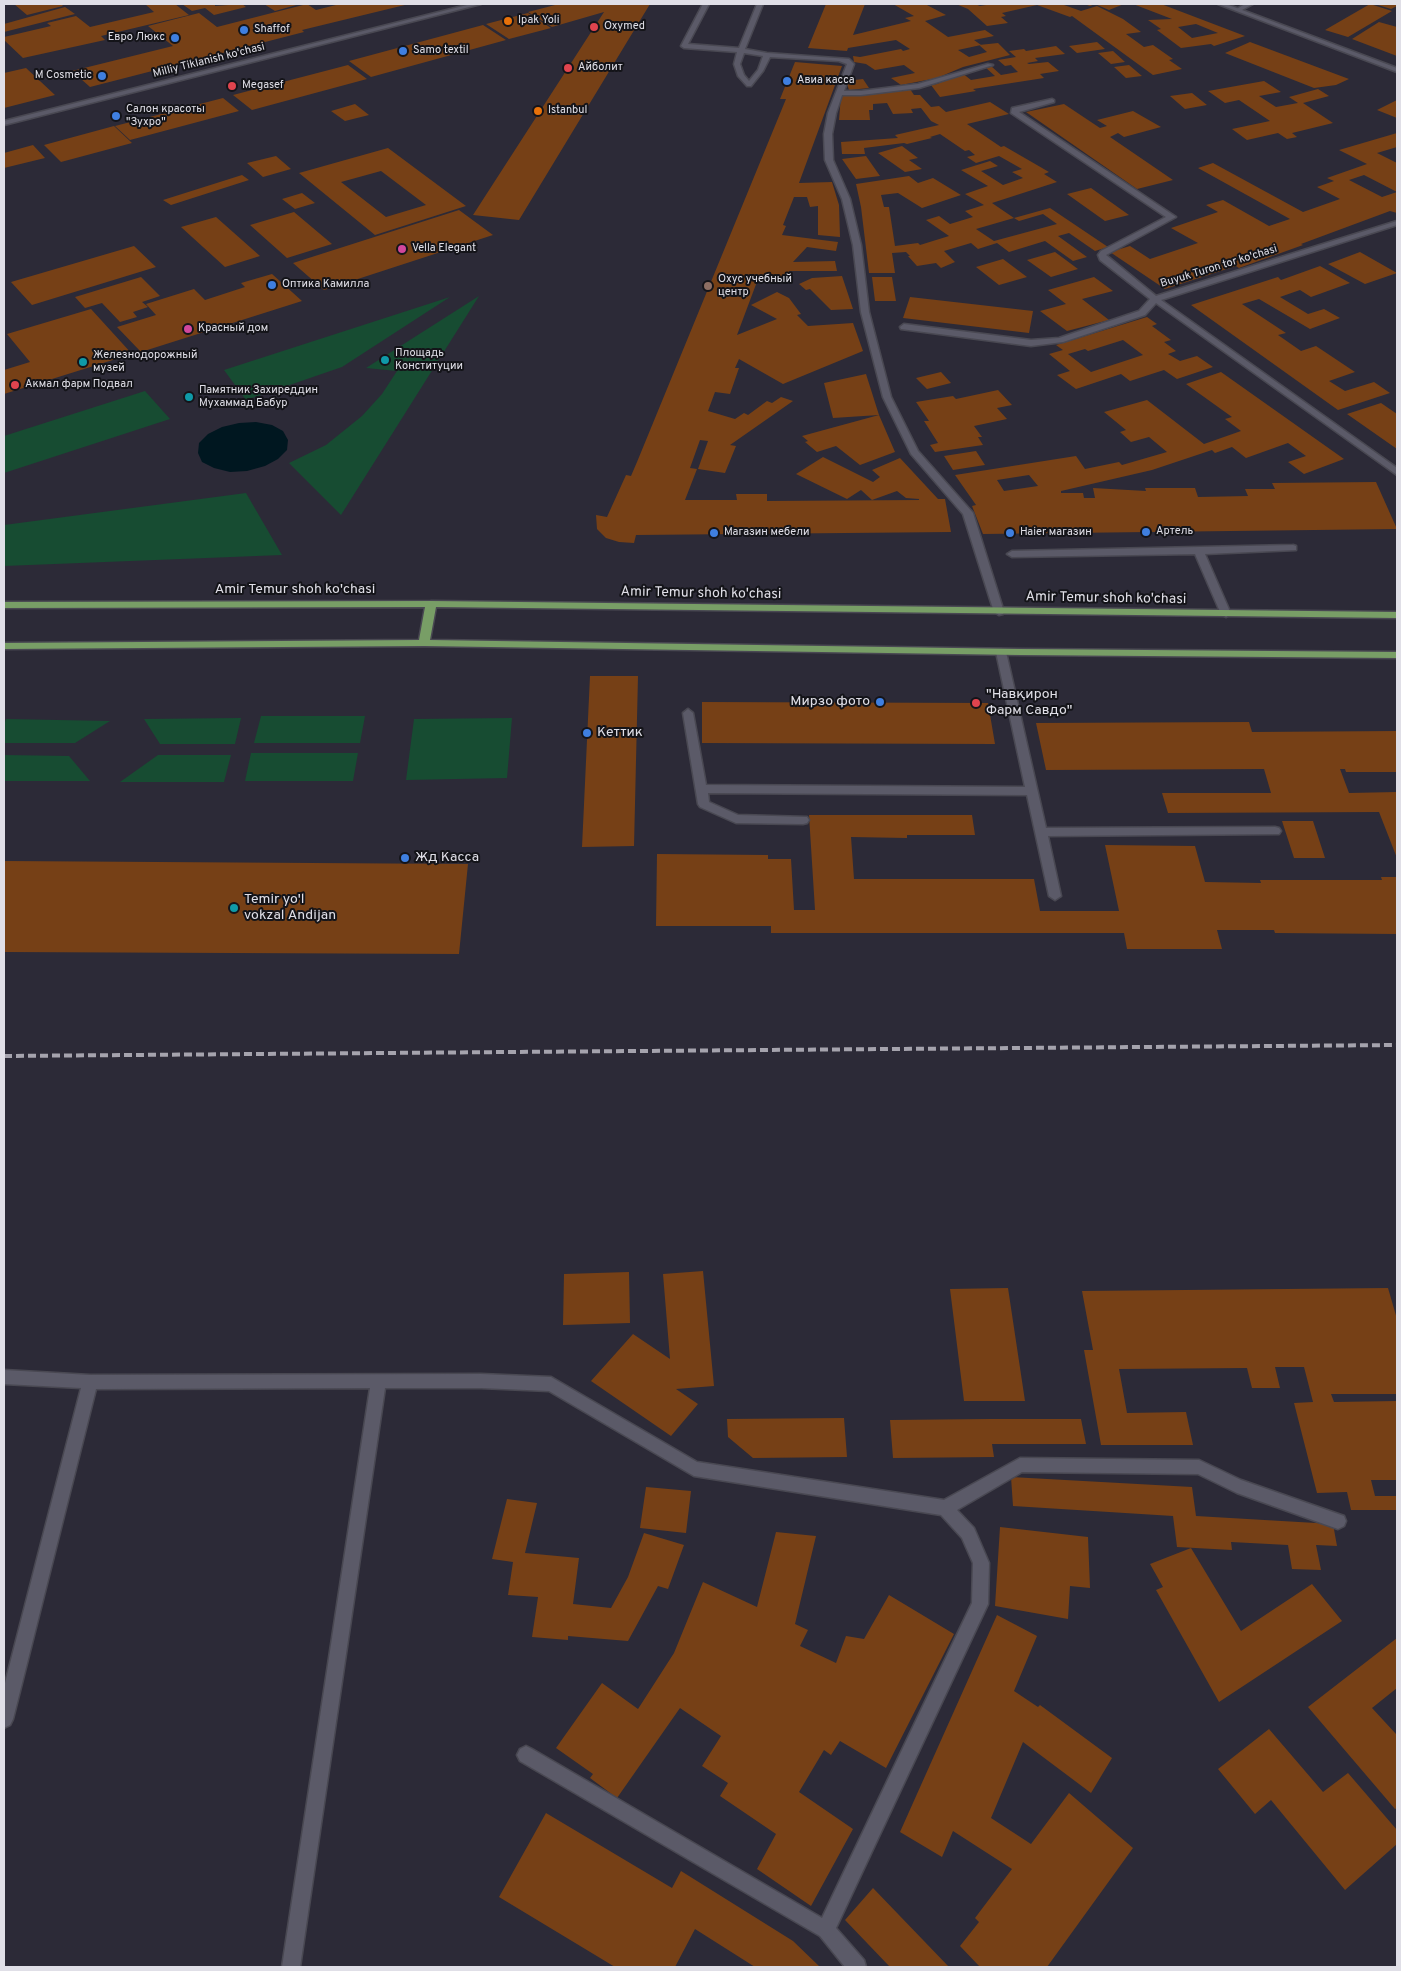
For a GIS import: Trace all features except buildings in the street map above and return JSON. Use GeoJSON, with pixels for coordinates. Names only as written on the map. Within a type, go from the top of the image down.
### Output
{"type":"FeatureCollection","features":[{"type":"Feature","properties":{"kind":"main road","name":"Amir Temur shoh ko'chasi"},"geometry":{"type":"LineString","coordinates":[[4,606],[431,604],[999,612],[1397,615]]}},
{"type":"Feature","properties":{"kind":"main road"},"geometry":{"type":"LineString","coordinates":[[424,643],[431,604]]}},
{"type":"Feature","properties":{"kind":"main road"},"geometry":{"type":"LineString","coordinates":[[4,646],[424,643],[1001,652],[1397,655]]}},
{"type":"Feature","properties":{"kind":"street","name":"Milliy Tiklanish ko'chasi"},"geometry":{"type":"LineString","coordinates":[[4,123],[478,4]]}},
{"type":"Feature","properties":{"kind":"street"},"geometry":{"type":"LineString","coordinates":[[706,4],[684,46],[741,50],[767,55],[847,60],[851,64],[838,93],[828,134],[829,160],[848,208],[857,245],[865,312],[887,398],[914,452],[968,512],[999,612]]}},
{"type":"Feature","properties":{"kind":"street"},"geometry":{"type":"LineString","coordinates":[[760,4],[737,64],[741,76],[750,85],[767,55]]}},
{"type":"Feature","properties":{"kind":"street"},"geometry":{"type":"LineString","coordinates":[[1221,4],[1397,70]]}},
{"type":"Feature","properties":{"kind":"street"},"geometry":{"type":"LineString","coordinates":[[1238,10],[1250,4]]}},
{"type":"Feature","properties":{"kind":"street"},"geometry":{"type":"LineString","coordinates":[[838,93],[861,93],[919,86],[990,65]]}},
{"type":"Feature","properties":{"kind":"street"},"geometry":{"type":"LineString","coordinates":[[1052,101],[1015,110],[1015,113],[1172,217],[1102,256],[1155,299],[1397,472]]}},
{"type":"Feature","properties":{"kind":"street","name":"Buyuk Turon tor ko'chasi"},"geometry":{"type":"LineString","coordinates":[[904,327],[1031,343],[1060,340],[1142,313],[1155,299],[1397,223]]}},
{"type":"Feature","properties":{"kind":"street"},"geometry":{"type":"LineString","coordinates":[[1012,554],[1293,548]]}},
{"type":"Feature","properties":{"kind":"street"},"geometry":{"type":"LineString","coordinates":[[1199,551],[1226,614]]}},
{"type":"Feature","properties":{"kind":"street"},"geometry":{"type":"LineString","coordinates":[[1001,652],[1055,896]]}},
{"type":"Feature","properties":{"kind":"street"},"geometry":{"type":"LineString","coordinates":[[688,713],[704,804],[736,819],[803,820]]}},
{"type":"Feature","properties":{"kind":"street"},"geometry":{"type":"LineString","coordinates":[[701,789],[1031,791]]}},
{"type":"Feature","properties":{"kind":"street"},"geometry":{"type":"LineString","coordinates":[[1040,832],[1275,832]]}},
{"type":"Feature","properties":{"kind":"street"},"geometry":{"type":"LineString","coordinates":[[4,1378],[90,1382],[481,1380],[551,1384],[694,1468],[946,1508],[968,1533],[981,1563],[980,1604],[826,1930]]}},
{"type":"Feature","properties":{"kind":"street"},"geometry":{"type":"LineString","coordinates":[[291,1967],[379,1381]]}},
{"type":"Feature","properties":{"kind":"street"},"geometry":{"type":"LineString","coordinates":[[4,1719],[90,1382]]}},
{"type":"Feature","properties":{"kind":"street"},"geometry":{"type":"LineString","coordinates":[[946,1508],[1020,1464],[1199,1467],[1237,1486],[1338,1521]]}},
{"type":"Feature","properties":{"kind":"street"},"geometry":{"type":"LineString","coordinates":[[526,1755],[826,1930],[857,1967]]}},
{"type":"Feature","properties":{"kind":"green space"},"geometry":{"type":"Polygon","coordinates":[[[479,296],[341,515],[289,463],[326,445],[362,416],[382,394],[397,371],[366,368],[479,296]]]}},
{"type":"Feature","properties":{"kind":"green space"},"geometry":{"type":"Polygon","coordinates":[[[450,297],[342,367],[246,400],[224,370],[450,297]]]}},
{"type":"Feature","properties":{"kind":"green space"},"geometry":{"type":"Polygon","coordinates":[[[145,391],[170,419],[4,473],[4,436],[145,391]]]}},
{"type":"Feature","properties":{"kind":"green space"},"geometry":{"type":"Polygon","coordinates":[[[246,493],[282,555],[4,566],[4,525],[246,493]]]}},
{"type":"Feature","properties":{"kind":"green space"},"geometry":{"type":"Polygon","coordinates":[[[261,716],[365,716],[360,743],[254,743],[261,716]]]}},
{"type":"Feature","properties":{"kind":"green space"},"geometry":{"type":"Polygon","coordinates":[[[241,718],[235,744],[160,744],[144,719],[241,718]]]}},
{"type":"Feature","properties":{"kind":"green space"},"geometry":{"type":"Polygon","coordinates":[[[512,718],[507,778],[406,780],[414,719],[512,718]]]}},
{"type":"Feature","properties":{"kind":"green space"},"geometry":{"type":"Polygon","coordinates":[[[6,719],[110,721],[75,743],[4,743],[6,719]]]}},
{"type":"Feature","properties":{"kind":"green space"},"geometry":{"type":"Polygon","coordinates":[[[251,753],[358,753],[353,781],[245,781],[251,753]]]}},
{"type":"Feature","properties":{"kind":"green space"},"geometry":{"type":"Polygon","coordinates":[[[4,755],[69,756],[90,781],[4,781],[4,755]]]}},
{"type":"Feature","properties":{"kind":"green space"},"geometry":{"type":"Polygon","coordinates":[[[158,755],[231,755],[224,782],[120,782],[158,755]]]}},
{"type":"Feature","properties":{"kind":"water"},"geometry":{"type":"Polygon","coordinates":[[[256,422],[272,425],[283,431],[288,440],[287,450],[278,459],[265,466],[247,471],[230,472],[214,468],[202,462],[198,453],[199,443],[208,434],[222,427],[256,422]]]}},
{"type":"Feature","properties":{"kind":"railway"},"geometry":{"type":"LineString","coordinates":[[4,1056],[1397,1045]]}},
{"type":"Feature","properties":{"kind":"place","name":"Ipak Yoli"},"geometry":{"type":"Point","coordinates":[508,21]}},
{"type":"Feature","properties":{"kind":"place","name":"Oxymed"},"geometry":{"type":"Point","coordinates":[594,27]}},
{"type":"Feature","properties":{"kind":"place","name":"Shaffof"},"geometry":{"type":"Point","coordinates":[244,30]}},
{"type":"Feature","properties":{"kind":"place","name":"Евро Люкс"},"geometry":{"type":"Point","coordinates":[175,38]}},
{"type":"Feature","properties":{"kind":"place","name":"Samo textil"},"geometry":{"type":"Point","coordinates":[403,51]}},
{"type":"Feature","properties":{"kind":"place","name":"Айболит"},"geometry":{"type":"Point","coordinates":[568,68]}},
{"type":"Feature","properties":{"kind":"place","name":"M Cosmetic"},"geometry":{"type":"Point","coordinates":[102,76]}},
{"type":"Feature","properties":{"kind":"place","name":"Авиа касса"},"geometry":{"type":"Point","coordinates":[787,81]}},
{"type":"Feature","properties":{"kind":"place","name":"Megasef"},"geometry":{"type":"Point","coordinates":[232,86]}},
{"type":"Feature","properties":{"kind":"place","name":"Istanbul"},"geometry":{"type":"Point","coordinates":[538,111]}},
{"type":"Feature","properties":{"kind":"place","name":"Салон красоты \"Зухро\""},"geometry":{"type":"Point","coordinates":[116,116]}},
{"type":"Feature","properties":{"kind":"place","name":"Vella Elegant"},"geometry":{"type":"Point","coordinates":[402,249]}},
{"type":"Feature","properties":{"kind":"place","name":"Оптика Камилла"},"geometry":{"type":"Point","coordinates":[272,285]}},
{"type":"Feature","properties":{"kind":"place","name":"Охус учебный центр"},"geometry":{"type":"Point","coordinates":[708,286]}},
{"type":"Feature","properties":{"kind":"place","name":"Красный дом"},"geometry":{"type":"Point","coordinates":[188,329]}},
{"type":"Feature","properties":{"kind":"place","name":"Площадь Конституции"},"geometry":{"type":"Point","coordinates":[385,360]}},
{"type":"Feature","properties":{"kind":"place","name":"Железнодорожный музей"},"geometry":{"type":"Point","coordinates":[83,362]}},
{"type":"Feature","properties":{"kind":"place","name":"Акмал фарм Подвал"},"geometry":{"type":"Point","coordinates":[15,385]}},
{"type":"Feature","properties":{"kind":"place","name":"Памятник Захиреддин Мухаммад Бабур"},"geometry":{"type":"Point","coordinates":[189,397]}},
{"type":"Feature","properties":{"kind":"place","name":"Артель"},"geometry":{"type":"Point","coordinates":[1146,532]}},
{"type":"Feature","properties":{"kind":"place","name":"Магазин мебели"},"geometry":{"type":"Point","coordinates":[714,533]}},
{"type":"Feature","properties":{"kind":"place","name":"Haier магазин"},"geometry":{"type":"Point","coordinates":[1010,533]}},
{"type":"Feature","properties":{"kind":"place","name":"Мирзо фото"},"geometry":{"type":"Point","coordinates":[880,702]}},
{"type":"Feature","properties":{"kind":"place","name":"\"Навқирон Фарм Савдо\""},"geometry":{"type":"Point","coordinates":[976,703]}},
{"type":"Feature","properties":{"kind":"place","name":"Кеттик"},"geometry":{"type":"Point","coordinates":[587,733]}},
{"type":"Feature","properties":{"kind":"place","name":"Жд Касса"},"geometry":{"type":"Point","coordinates":[405,858]}},
{"type":"Feature","properties":{"kind":"place","name":"Temir yo'l vokzal Andijan"},"geometry":{"type":"Point","coordinates":[234,908]}}]}
